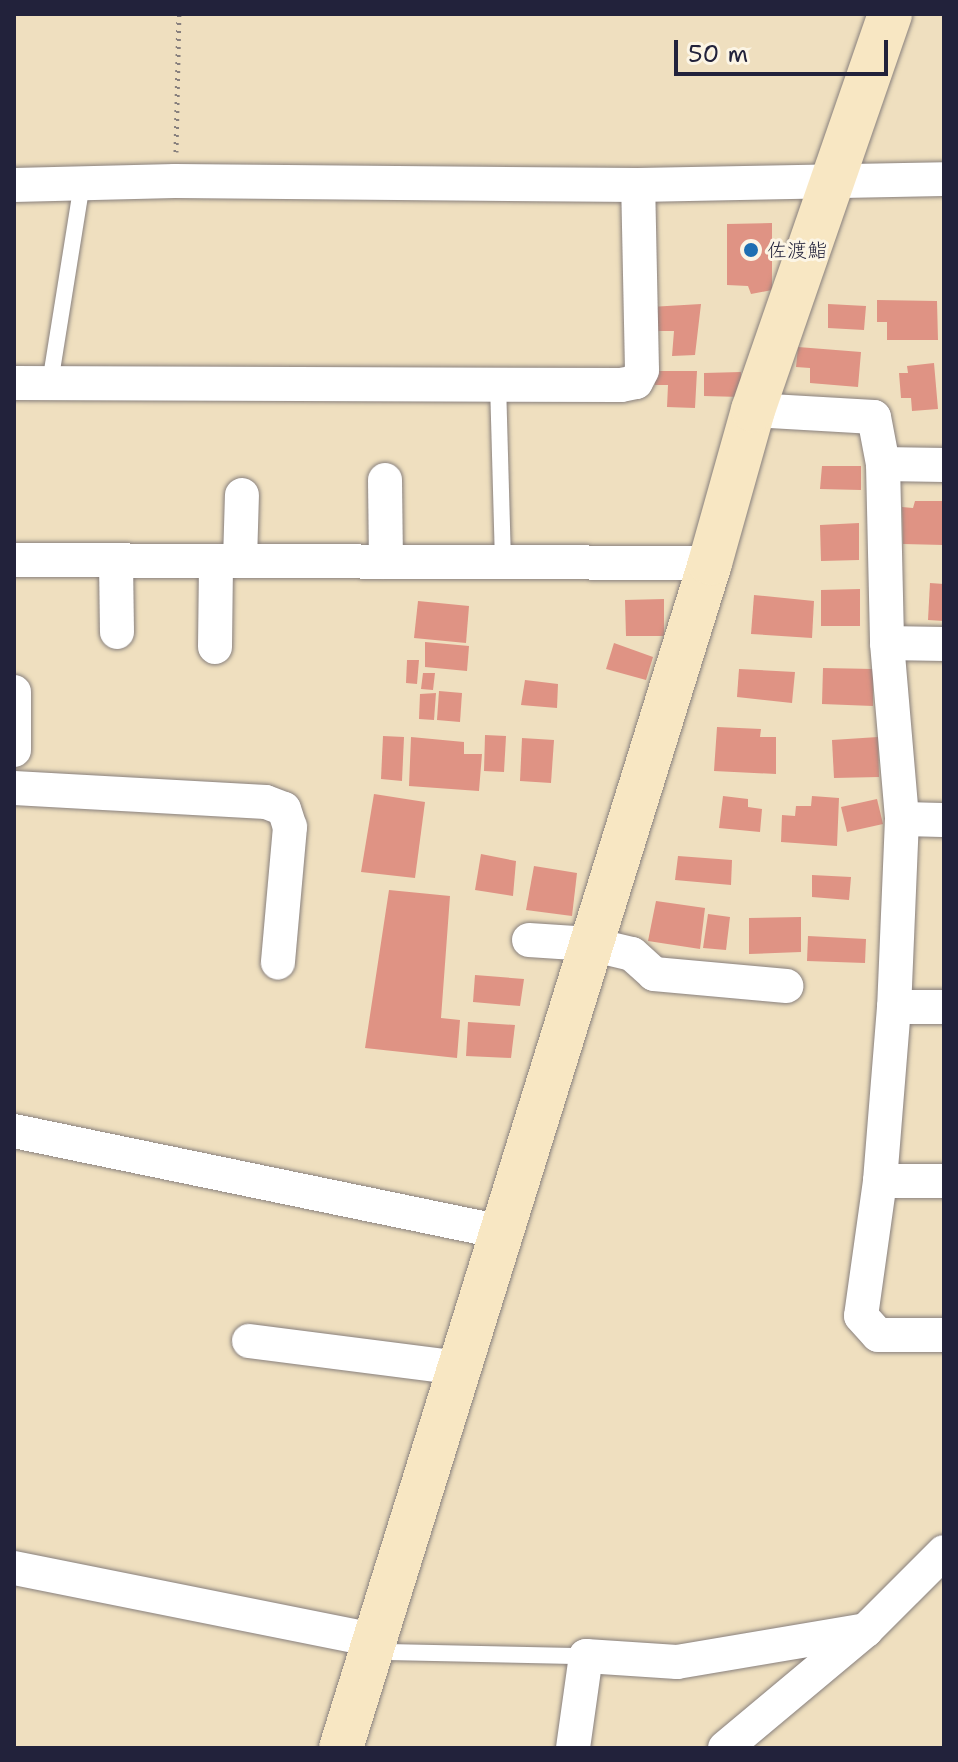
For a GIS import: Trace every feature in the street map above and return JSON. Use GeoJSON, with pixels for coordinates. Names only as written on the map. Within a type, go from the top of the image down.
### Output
{"type":"FeatureCollection","features":[{"type":"Feature","properties":{"kind":"street"},"geometry":{"type":"LineString","coordinates":[[341,1748],[710,563],[753,410],[836,178],[890,14]]}},
{"type":"Feature","properties":{"kind":"street"},"geometry":{"type":"LineString","coordinates":[[14,185],[175,181],[638,185],[836,178],[944,179]]}},
{"type":"Feature","properties":{"kind":"street"},"geometry":{"type":"LineString","coordinates":[[14,383],[621,385],[636,382],[642,370],[638,185]]}},
{"type":"Feature","properties":{"kind":"street"},"geometry":{"type":"LineString","coordinates":[[753,410],[874,417],[883,464],[887,643],[902,819],[894,1007],[880,1181],[861,1316],[878,1335],[944,1335]]}},
{"type":"Feature","properties":{"kind":"street"},"geometry":{"type":"LineString","coordinates":[[883,464],[944,465]]}},
{"type":"Feature","properties":{"kind":"street"},"geometry":{"type":"LineString","coordinates":[[385,480],[386,562]]}},
{"type":"Feature","properties":{"kind":"street"},"geometry":{"type":"LineString","coordinates":[[215,647],[242,495]]}},
{"type":"Feature","properties":{"kind":"street"},"geometry":{"type":"LineString","coordinates":[[14,560],[710,563]]}},
{"type":"Feature","properties":{"kind":"street"},"geometry":{"type":"LineString","coordinates":[[116,561],[117,632]]}},
{"type":"Feature","properties":{"kind":"street"},"geometry":{"type":"LineString","coordinates":[[887,643],[944,644]]}},
{"type":"Feature","properties":{"kind":"street"},"geometry":{"type":"LineString","coordinates":[[14,692],[14,750]]}},
{"type":"Feature","properties":{"kind":"street"},"geometry":{"type":"LineString","coordinates":[[14,788],[266,802],[284,809],[290,827],[278,962]]}},
{"type":"Feature","properties":{"kind":"street"},"geometry":{"type":"LineString","coordinates":[[902,819],[944,820]]}},
{"type":"Feature","properties":{"kind":"street"},"geometry":{"type":"LineString","coordinates":[[529,940],[590,944],[632,954],[654,974],[786,986]]}},
{"type":"Feature","properties":{"kind":"street"},"geometry":{"type":"LineString","coordinates":[[894,1007],[944,1007]]}},
{"type":"Feature","properties":{"kind":"street"},"geometry":{"type":"LineString","coordinates":[[14,1131],[502,1232]]}},
{"type":"Feature","properties":{"kind":"street"},"geometry":{"type":"LineString","coordinates":[[880,1181],[944,1181]]}},
{"type":"Feature","properties":{"kind":"street"},"geometry":{"type":"LineString","coordinates":[[249,1341],[461,1368]]}},
{"type":"Feature","properties":{"kind":"street"},"geometry":{"type":"LineString","coordinates":[[725,1748],[866,1630],[944,1552]]}},
{"type":"Feature","properties":{"kind":"street"},"geometry":{"type":"LineString","coordinates":[[14,1568],[373,1640]]}},
{"type":"Feature","properties":{"kind":"street"},"geometry":{"type":"LineString","coordinates":[[573,1748],[586,1656],[677,1662],[866,1630]]}},
{"type":"Feature","properties":{"kind":"lane"},"geometry":{"type":"LineString","coordinates":[[50,383],[82,183]]}},
{"type":"Feature","properties":{"kind":"lane"},"geometry":{"type":"LineString","coordinates":[[498,383],[503,562]]}},
{"type":"Feature","properties":{"kind":"lane"},"geometry":{"type":"LineString","coordinates":[[373,1640],[387,1652],[586,1656]]}},
{"type":"Feature","properties":{"kind":"path"},"geometry":{"type":"LineString","coordinates":[[175,181],[179,14]]}},
{"type":"Feature","properties":{"kind":"building"},"geometry":{"type":"Polygon","coordinates":[[[772,223],[772,290],[751,294],[748,286],[727,285],[727,224],[772,223]]]}},
{"type":"Feature","properties":{"kind":"building"},"geometry":{"type":"Polygon","coordinates":[[[877,300],[937,301],[938,340],[887,340],[887,322],[877,322],[877,300]]]}},
{"type":"Feature","properties":{"kind":"building"},"geometry":{"type":"Polygon","coordinates":[[[701,304],[695,355],[672,356],[674,331],[648,331],[650,307],[701,304]]]}},
{"type":"Feature","properties":{"kind":"building"},"geometry":{"type":"Polygon","coordinates":[[[828,304],[866,306],[864,330],[828,328],[828,304]]]}},
{"type":"Feature","properties":{"kind":"building"},"geometry":{"type":"Polygon","coordinates":[[[798,347],[861,352],[858,387],[810,383],[810,368],[796,367],[798,347]]]}},
{"type":"Feature","properties":{"kind":"building"},"geometry":{"type":"Polygon","coordinates":[[[934,363],[938,409],[912,411],[911,398],[901,398],[899,373],[908,373],[907,366],[934,363]]]}},
{"type":"Feature","properties":{"kind":"building"},"geometry":{"type":"Polygon","coordinates":[[[655,371],[697,371],[695,408],[667,407],[668,385],[655,385],[655,371]]]}},
{"type":"Feature","properties":{"kind":"building"},"geometry":{"type":"Polygon","coordinates":[[[741,372],[741,397],[704,396],[704,373],[741,372]]]}},
{"type":"Feature","properties":{"kind":"building"},"geometry":{"type":"Polygon","coordinates":[[[822,466],[861,466],[861,490],[820,489],[822,466]]]}},
{"type":"Feature","properties":{"kind":"building"},"geometry":{"type":"Polygon","coordinates":[[[915,501],[944,501],[944,545],[903,544],[902,507],[913,508],[915,501]]]}},
{"type":"Feature","properties":{"kind":"building"},"geometry":{"type":"Polygon","coordinates":[[[859,523],[859,560],[821,561],[820,525],[859,523]]]}},
{"type":"Feature","properties":{"kind":"building"},"geometry":{"type":"Polygon","coordinates":[[[930,583],[944,584],[944,621],[928,620],[930,583]]]}},
{"type":"Feature","properties":{"kind":"building"},"geometry":{"type":"Polygon","coordinates":[[[860,589],[860,626],[821,626],[821,590],[860,589]]]}},
{"type":"Feature","properties":{"kind":"building"},"geometry":{"type":"Polygon","coordinates":[[[754,595],[814,601],[812,638],[751,634],[754,595]]]}},
{"type":"Feature","properties":{"kind":"building"},"geometry":{"type":"Polygon","coordinates":[[[664,599],[664,636],[626,636],[625,600],[664,599]]]}},
{"type":"Feature","properties":{"kind":"building"},"geometry":{"type":"Polygon","coordinates":[[[418,601],[469,606],[466,643],[414,638],[418,601]]]}},
{"type":"Feature","properties":{"kind":"building"},"geometry":{"type":"Polygon","coordinates":[[[425,642],[469,646],[467,671],[425,667],[425,642]]]}},
{"type":"Feature","properties":{"kind":"building"},"geometry":{"type":"Polygon","coordinates":[[[614,643],[653,657],[646,680],[606,669],[614,643]]]}},
{"type":"Feature","properties":{"kind":"building"},"geometry":{"type":"Polygon","coordinates":[[[407,660],[419,660],[417,684],[406,683],[407,660]]]}},
{"type":"Feature","properties":{"kind":"building"},"geometry":{"type":"Polygon","coordinates":[[[823,668],[873,669],[873,706],[822,704],[823,668]]]}},
{"type":"Feature","properties":{"kind":"building"},"geometry":{"type":"Polygon","coordinates":[[[739,669],[795,672],[792,703],[737,697],[739,669]]]}},
{"type":"Feature","properties":{"kind":"building"},"geometry":{"type":"Polygon","coordinates":[[[423,673],[435,673],[433,690],[421,689],[423,673]]]}},
{"type":"Feature","properties":{"kind":"building"},"geometry":{"type":"Polygon","coordinates":[[[525,680],[558,684],[557,708],[521,705],[525,680]]]}},
{"type":"Feature","properties":{"kind":"building"},"geometry":{"type":"Polygon","coordinates":[[[439,691],[462,693],[460,722],[437,720],[439,691]]]}},
{"type":"Feature","properties":{"kind":"building"},"geometry":{"type":"Polygon","coordinates":[[[436,693],[434,720],[419,719],[420,694],[436,693]]]}},
{"type":"Feature","properties":{"kind":"building"},"geometry":{"type":"Polygon","coordinates":[[[717,727],[761,729],[760,737],[776,737],[776,774],[714,771],[717,727]]]}},
{"type":"Feature","properties":{"kind":"building"},"geometry":{"type":"Polygon","coordinates":[[[485,735],[506,736],[504,772],[484,771],[485,735]]]}},
{"type":"Feature","properties":{"kind":"building"},"geometry":{"type":"Polygon","coordinates":[[[383,736],[404,737],[402,781],[381,779],[383,736]]]}},
{"type":"Feature","properties":{"kind":"building"},"geometry":{"type":"Polygon","coordinates":[[[411,737],[464,742],[464,754],[482,754],[479,791],[409,786],[411,737]]]}},
{"type":"Feature","properties":{"kind":"building"},"geometry":{"type":"Polygon","coordinates":[[[878,737],[879,777],[834,778],[832,740],[878,737]]]}},
{"type":"Feature","properties":{"kind":"building"},"geometry":{"type":"Polygon","coordinates":[[[522,738],[554,740],[551,783],[520,781],[522,738]]]}},
{"type":"Feature","properties":{"kind":"building"},"geometry":{"type":"Polygon","coordinates":[[[374,794],[425,802],[415,878],[361,872],[374,794]]]}},
{"type":"Feature","properties":{"kind":"building"},"geometry":{"type":"Polygon","coordinates":[[[723,796],[748,799],[748,807],[762,809],[760,832],[719,828],[723,796]]]}},
{"type":"Feature","properties":{"kind":"building"},"geometry":{"type":"Polygon","coordinates":[[[812,796],[839,798],[837,846],[781,842],[782,815],[795,816],[796,806],[811,806],[812,796]]]}},
{"type":"Feature","properties":{"kind":"building"},"geometry":{"type":"Polygon","coordinates":[[[877,799],[883,824],[847,832],[841,807],[877,799]]]}},
{"type":"Feature","properties":{"kind":"building"},"geometry":{"type":"Polygon","coordinates":[[[481,854],[516,861],[513,896],[475,890],[481,854]]]}},
{"type":"Feature","properties":{"kind":"building"},"geometry":{"type":"Polygon","coordinates":[[[678,856],[732,860],[731,885],[675,880],[678,856]]]}},
{"type":"Feature","properties":{"kind":"building"},"geometry":{"type":"Polygon","coordinates":[[[534,866],[577,873],[572,916],[526,910],[534,866]]]}},
{"type":"Feature","properties":{"kind":"building"},"geometry":{"type":"Polygon","coordinates":[[[812,875],[851,877],[849,900],[812,897],[812,875]]]}},
{"type":"Feature","properties":{"kind":"building"},"geometry":{"type":"Polygon","coordinates":[[[389,890],[450,896],[441,1018],[460,1020],[457,1058],[365,1048],[389,890]]]}},
{"type":"Feature","properties":{"kind":"building"},"geometry":{"type":"Polygon","coordinates":[[[656,901],[705,908],[700,949],[648,941],[656,901]]]}},
{"type":"Feature","properties":{"kind":"building"},"geometry":{"type":"Polygon","coordinates":[[[708,914],[730,917],[726,950],[703,948],[708,914]]]}},
{"type":"Feature","properties":{"kind":"building"},"geometry":{"type":"Polygon","coordinates":[[[801,917],[801,952],[749,954],[749,918],[801,917]]]}},
{"type":"Feature","properties":{"kind":"building"},"geometry":{"type":"Polygon","coordinates":[[[808,936],[866,939],[865,963],[807,961],[808,936]]]}},
{"type":"Feature","properties":{"kind":"building"},"geometry":{"type":"Polygon","coordinates":[[[475,975],[524,979],[520,1006],[473,1002],[475,975]]]}},
{"type":"Feature","properties":{"kind":"building"},"geometry":{"type":"Polygon","coordinates":[[[468,1022],[515,1025],[511,1058],[466,1056],[468,1022]]]}},
{"type":"Feature","properties":{"kind":"place","name":"佐渡鮨"},"geometry":{"type":"Point","coordinates":[751,250]}}]}
